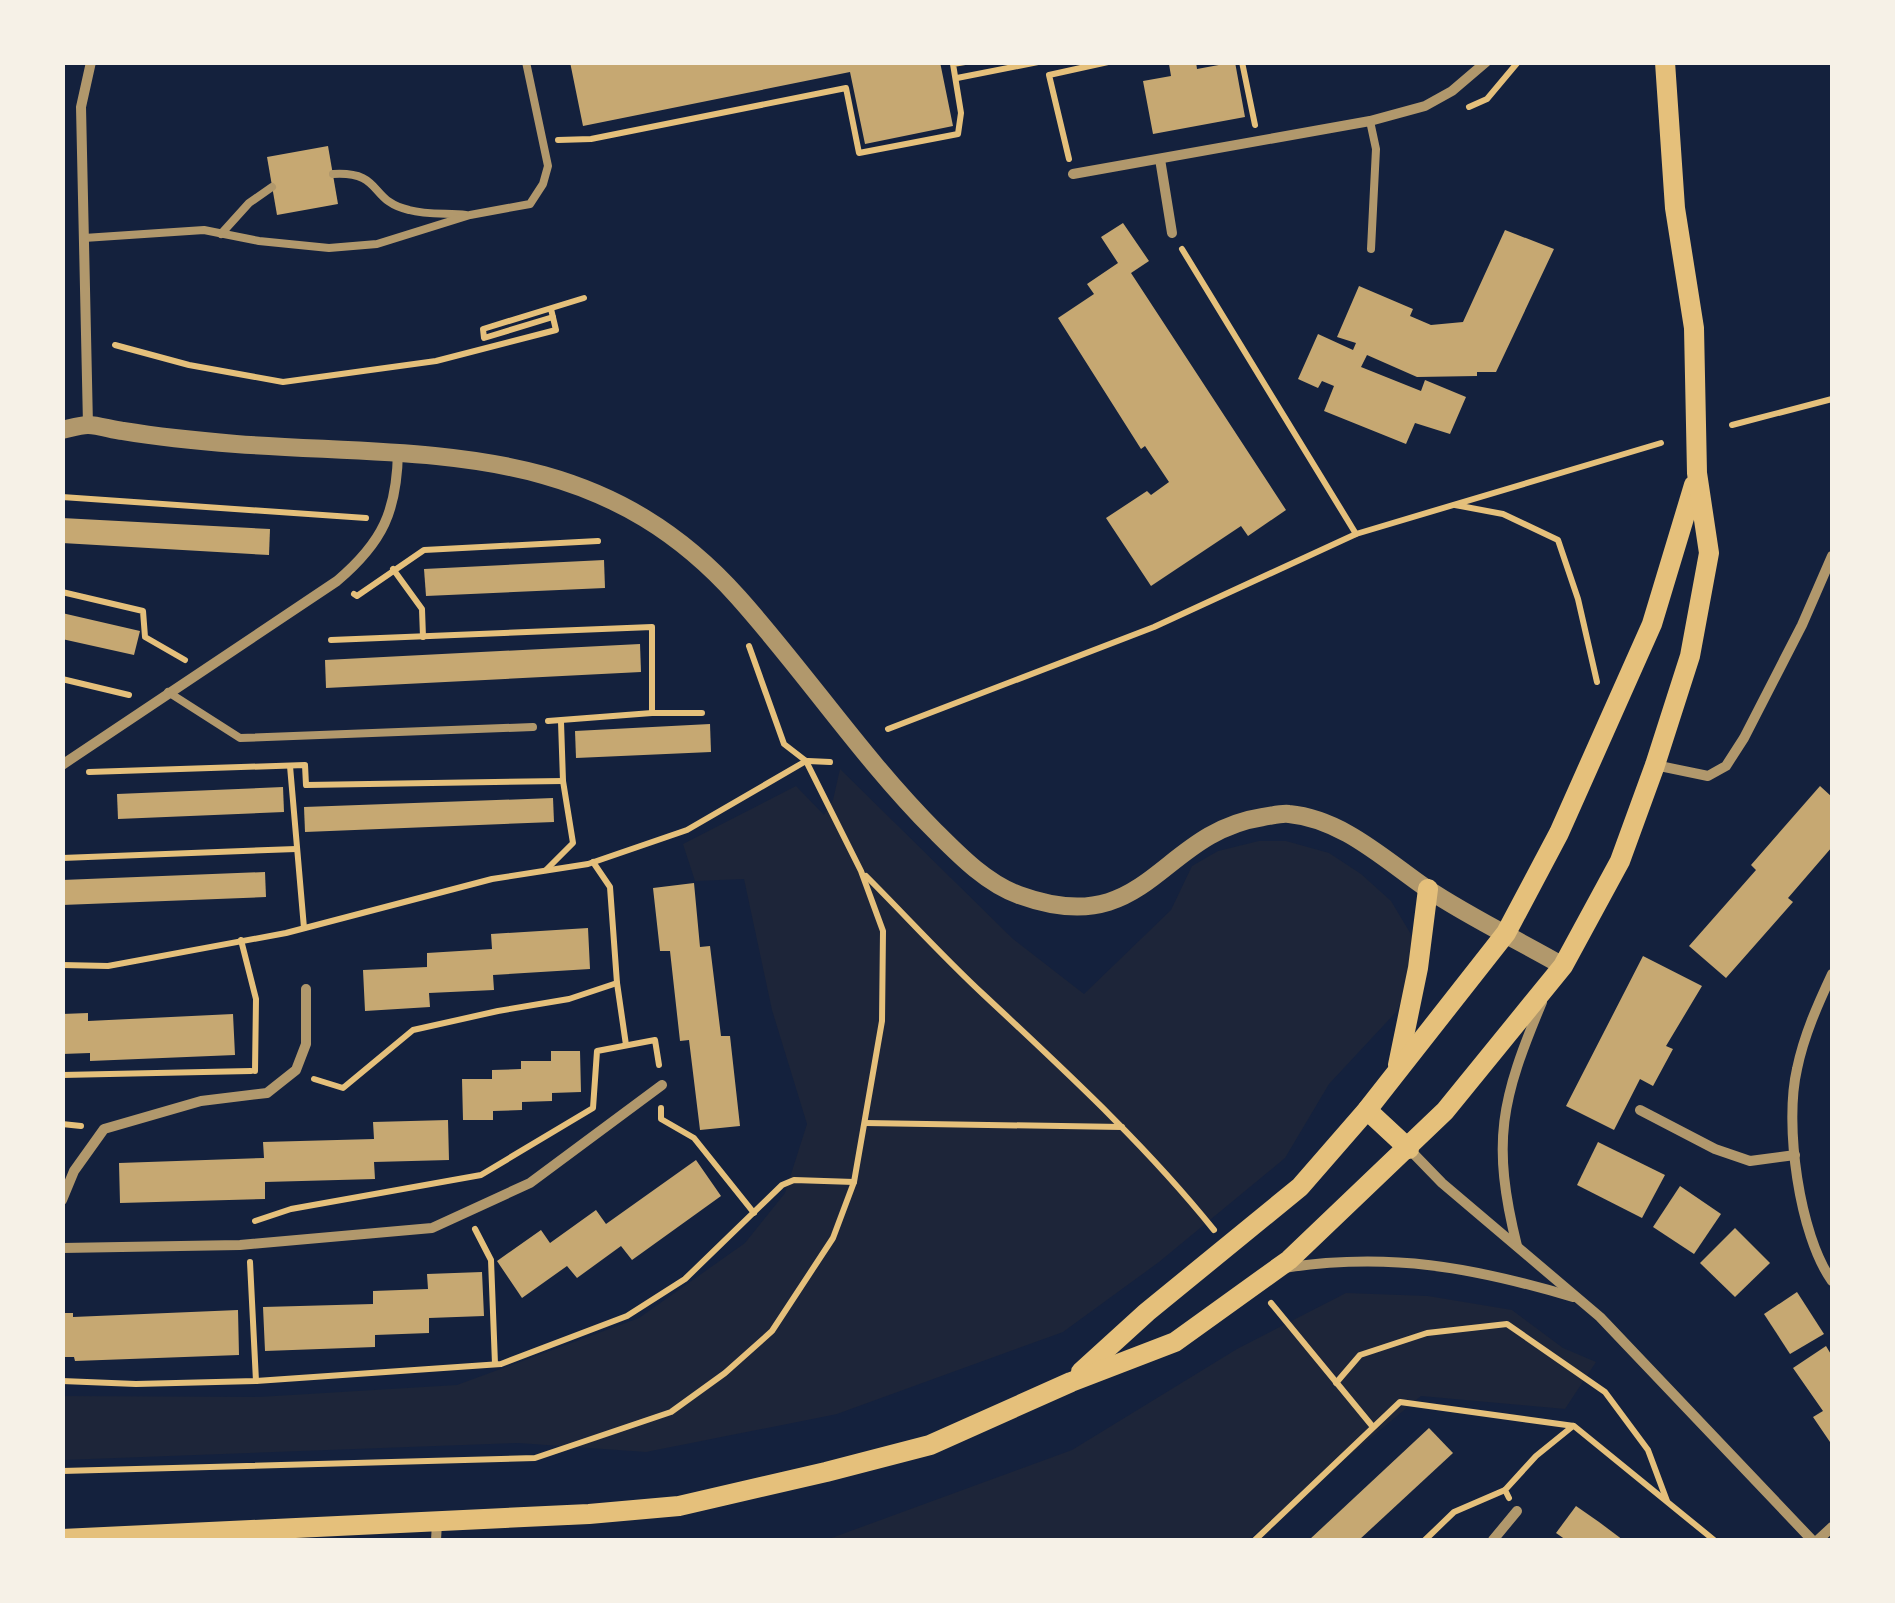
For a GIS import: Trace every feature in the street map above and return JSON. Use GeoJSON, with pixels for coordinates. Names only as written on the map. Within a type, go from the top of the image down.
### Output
{"type":"FeatureCollection","features":[{"type":"Feature","properties":{"kind":"main road"},"geometry":{"type":"LineString","coordinates":[[62,1539],[437,1532],[679,1506],[930,1445],[1070,1382],[1174,1342],[1278,1269],[1445,1111],[1557,973],[1620,862],[1656,765],[1690,656],[1709,553],[1697,473],[1694,328],[1675,208],[1666,62]]}},
{"type":"Feature","properties":{"kind":"main road"},"geometry":{"type":"LineString","coordinates":[[1070,1382],[1147,1312],[1300,1187],[1367,1110],[1506,933],[1559,833],[1652,624],[1676,554],[1697,473]]}},
{"type":"Feature","properties":{"kind":"main road"},"geometry":{"type":"LineString","coordinates":[[1396,1072],[1418,968],[1428,889]]}},
{"type":"Feature","properties":{"kind":"main road"},"geometry":{"type":"LineString","coordinates":[[1367,1110],[1409,1148]]}},
{"type":"Feature","properties":{"kind":"street"},"geometry":{"type":"LineString","coordinates":[[88,425],[81,107],[91,62]]}},
{"type":"Feature","properties":{"kind":"street"},"geometry":{"type":"LineString","coordinates":[[1073,174],[1370,121],[1425,106],[1452,91],[1486,62]]}},
{"type":"Feature","properties":{"kind":"street"},"geometry":{"type":"LineString","coordinates":[[1160,159],[1172,233]]}},
{"type":"Feature","properties":{"kind":"street"},"geometry":{"type":"LineString","coordinates":[[62,430],[88,425],[236,444],[480,459],[540,472],[590,489],[648,518],[689,550],[736,595],[892,788],[966,862],[1015,894],[1059,906],[1094,906],[1132,894],[1164,872],[1190,846],[1215,831],[1247,820],[1287,814],[1324,822],[1380,852],[1428,889],[1506,933],[1557,973],[1506,1096],[1500,1152],[1505,1200],[1517,1247]]}},
{"type":"Feature","properties":{"kind":"street"},"geometry":{"type":"LineString","coordinates":[[62,765],[337,581],[365,557],[387,519],[398,451]]}},
{"type":"Feature","properties":{"kind":"street"},"geometry":{"type":"LineString","coordinates":[[1656,765],[1708,776],[1726,766],[1789,651],[1832,556]]}},
{"type":"Feature","properties":{"kind":"street"},"geometry":{"type":"LineString","coordinates":[[1832,974],[1814,1013],[1796,1072],[1795,1155],[1810,1231],[1832,1281]]}},
{"type":"Feature","properties":{"kind":"street"},"geometry":{"type":"LineString","coordinates":[[62,1200],[74,1171],[104,1129],[201,1101],[267,1093],[296,1070],[306,1044],[306,988]]}},
{"type":"Feature","properties":{"kind":"street"},"geometry":{"type":"LineString","coordinates":[[62,1248],[249,1244],[432,1228],[530,1184],[662,1085]]}},
{"type":"Feature","properties":{"kind":"street"},"geometry":{"type":"LineString","coordinates":[[1640,1110],[1750,1161],[1795,1155]]}},
{"type":"Feature","properties":{"kind":"street"},"geometry":{"type":"LineString","coordinates":[[1409,1148],[1442,1183],[1600,1316],[1815,1540],[1832,1527]]}},
{"type":"Feature","properties":{"kind":"street"},"geometry":{"type":"LineString","coordinates":[[1278,1269],[1336,1260],[1444,1264],[1578,1298]]}},
{"type":"Feature","properties":{"kind":"street"},"geometry":{"type":"LineString","coordinates":[[1493,1540],[1517,1512]]}},
{"type":"Feature","properties":{"kind":"lane"},"geometry":{"type":"LineString","coordinates":[[84,238],[204,230],[329,248],[377,244],[470,215],[530,204],[543,184],[548,166],[526,62]]}},
{"type":"Feature","properties":{"kind":"lane"},"geometry":{"type":"LineString","coordinates":[[1370,121],[1376,148],[1371,249]]}},
{"type":"Feature","properties":{"kind":"lane"},"geometry":{"type":"LineString","coordinates":[[333,174],[356,173],[369,179],[382,198],[408,210],[470,215]]}},
{"type":"Feature","properties":{"kind":"lane"},"geometry":{"type":"LineString","coordinates":[[221,234],[249,203],[272,187]]}},
{"type":"Feature","properties":{"kind":"lane"},"geometry":{"type":"LineString","coordinates":[[168,692],[240,738],[534,727]]}},
{"type":"Feature","properties":{"kind":"path"},"geometry":{"type":"LineString","coordinates":[[542,141],[591,139],[846,88],[858,154],[901,141],[958,134],[961,113],[953,64],[965,62]]}},
{"type":"Feature","properties":{"kind":"path"},"geometry":{"type":"LineString","coordinates":[[957,78],[1038,62]]}},
{"type":"Feature","properties":{"kind":"path"},"geometry":{"type":"LineString","coordinates":[[1073,174],[1049,75],[1108,62]]}},
{"type":"Feature","properties":{"kind":"path"},"geometry":{"type":"LineString","coordinates":[[1242,62],[1258,141]]}},
{"type":"Feature","properties":{"kind":"path"},"geometry":{"type":"LineString","coordinates":[[1172,233],[1356,534]]}},
{"type":"Feature","properties":{"kind":"path"},"geometry":{"type":"LineString","coordinates":[[552,312],[483,330],[484,338],[552,312],[584,298]]}},
{"type":"Feature","properties":{"kind":"path"},"geometry":{"type":"LineString","coordinates":[[115,344],[190,366],[283,382],[436,361],[556,330],[552,312]]}},
{"type":"Feature","properties":{"kind":"path"},"geometry":{"type":"LineString","coordinates":[[1732,425],[1830,400],[1832,408]]}},
{"type":"Feature","properties":{"kind":"path"},"geometry":{"type":"LineString","coordinates":[[888,729],[1154,628],[1356,534],[1661,443]]}},
{"type":"Feature","properties":{"kind":"path"},"geometry":{"type":"LineString","coordinates":[[62,497],[387,519]]}},
{"type":"Feature","properties":{"kind":"path"},"geometry":{"type":"LineString","coordinates":[[1454,504],[1503,514],[1558,540],[1578,600],[1607,725]]}},
{"type":"Feature","properties":{"kind":"path"},"geometry":{"type":"LineString","coordinates":[[423,636],[422,609],[394,570],[424,550],[598,542]]}},
{"type":"Feature","properties":{"kind":"path"},"geometry":{"type":"LineString","coordinates":[[62,592],[143,611],[146,636],[202,670]]}},
{"type":"Feature","properties":{"kind":"path"},"geometry":{"type":"LineString","coordinates":[[331,640],[652,628],[652,713]]}},
{"type":"Feature","properties":{"kind":"path"},"geometry":{"type":"LineString","coordinates":[[62,679],[155,702]]}},
{"type":"Feature","properties":{"kind":"path"},"geometry":{"type":"LineString","coordinates":[[62,1471],[535,1458],[671,1412],[725,1373],[772,1331],[833,1238],[854,1182],[882,1021],[883,931],[861,871],[806,761],[784,744],[771,708]]}},
{"type":"Feature","properties":{"kind":"path"},"geometry":{"type":"LineString","coordinates":[[546,870],[573,842],[563,782],[560,722],[652,713],[702,713]]}},
{"type":"Feature","properties":{"kind":"path"},"geometry":{"type":"LineString","coordinates":[[62,965],[108,966],[304,928],[492,879],[593,862],[687,830],[806,761],[830,762]]}},
{"type":"Feature","properties":{"kind":"path"},"geometry":{"type":"LineString","coordinates":[[114,771],[305,765],[306,785],[563,782]]}},
{"type":"Feature","properties":{"kind":"path"},"geometry":{"type":"LineString","coordinates":[[290,766],[304,928]]}},
{"type":"Feature","properties":{"kind":"path"},"geometry":{"type":"LineString","coordinates":[[62,858],[296,849]]}},
{"type":"Feature","properties":{"kind":"path"},"geometry":{"type":"LineString","coordinates":[[593,862],[610,887],[626,1045]]}},
{"type":"Feature","properties":{"kind":"path"},"geometry":{"type":"LineString","coordinates":[[861,871],[1176,1182]]}},
{"type":"Feature","properties":{"kind":"path"},"geometry":{"type":"LineString","coordinates":[[241,940],[256,999],[255,1071]]}},
{"type":"Feature","properties":{"kind":"path"},"geometry":{"type":"LineString","coordinates":[[62,1075],[296,1070],[297,1074],[343,1088],[414,1030],[498,1010],[570,999],[617,983]]}},
{"type":"Feature","properties":{"kind":"path"},"geometry":{"type":"LineString","coordinates":[[237,1228],[291,1209],[481,1175],[593,1108],[597,1052],[654,1040],[662,1085]]}},
{"type":"Feature","properties":{"kind":"path"},"geometry":{"type":"LineString","coordinates":[[661,1119],[694,1138],[754,1213]]}},
{"type":"Feature","properties":{"kind":"path"},"geometry":{"type":"LineString","coordinates":[[865,1123],[1122,1127]]}},
{"type":"Feature","properties":{"kind":"path"},"geometry":{"type":"LineString","coordinates":[[62,1381],[256,1381],[495,1364],[628,1316],[685,1279],[782,1185],[794,1180],[854,1182]]}},
{"type":"Feature","properties":{"kind":"path"},"geometry":{"type":"LineString","coordinates":[[467,1212],[490,1260],[495,1364]]}},
{"type":"Feature","properties":{"kind":"path"},"geometry":{"type":"LineString","coordinates":[[249,1244],[256,1381]]}},
{"type":"Feature","properties":{"kind":"path"},"geometry":{"type":"LineString","coordinates":[[1336,1382],[1360,1355],[1427,1333],[1507,1324],[1605,1392],[1648,1450],[1667,1502]]}},
{"type":"Feature","properties":{"kind":"path"},"geometry":{"type":"LineString","coordinates":[[1318,1360],[1374,1427]]}},
{"type":"Feature","properties":{"kind":"path"},"geometry":{"type":"LineString","coordinates":[[1255,1540],[1400,1402],[1574,1426],[1714,1540]]}},
{"type":"Feature","properties":{"kind":"path"},"geometry":{"type":"LineString","coordinates":[[1424,1540],[1454,1512],[1504,1490],[1536,1456],[1574,1426]]}},
{"type":"Feature","properties":{"kind":"path"},"geometry":{"type":"LineString","coordinates":[[1504,1490],[1517,1512]]}},
{"type":"Feature","properties":{"kind":"shaded area"},"geometry":{"type":"Polygon","coordinates":[[[840,769],[1013,939],[1084,994],[1171,910],[1192,866],[1218,851],[1259,841],[1286,841],[1329,853],[1361,874],[1391,901],[1415,941],[1417,967],[1397,1011],[1329,1084],[1285,1158],[1159,1262],[1063,1332],[837,1414],[646,1452],[518,1443],[63,1460],[63,1396],[259,1397],[457,1385],[639,1318],[745,1243],[785,1193],[807,1124],[772,1010],[744,879],[695,881],[683,844],[796,786],[824,815],[833,800],[840,769]]]}},
{"type":"Feature","properties":{"kind":"shaded area"},"geometry":{"type":"Polygon","coordinates":[[[1346,1293],[1428,1296],[1512,1310],[1563,1348],[1596,1362],[1565,1409],[1421,1396],[1248,1540],[826,1540],[1072,1450],[1237,1349],[1346,1293]]]}},
{"type":"Feature","properties":{"kind":"building"},"geometry":{"type":"Polygon","coordinates":[[[570,62],[940,62],[953,126],[865,144],[850,72],[583,126],[570,62]]]}},
{"type":"Feature","properties":{"kind":"building"},"geometry":{"type":"Polygon","coordinates":[[[1196,62],[1197,69],[1235,62],[1245,117],[1153,134],[1143,81],[1171,76],[1169,64],[1196,62]]]}},
{"type":"Feature","properties":{"kind":"building"},"geometry":{"type":"Polygon","coordinates":[[[328,146],[338,204],[277,215],[267,157],[328,146]]]}},
{"type":"Feature","properties":{"kind":"building"},"geometry":{"type":"Polygon","coordinates":[[[1123,223],[1149,261],[1131,273],[1286,510],[1248,536],[1241,526],[1151,586],[1106,518],[1147,491],[1151,495],[1169,482],[1145,446],[1141,449],[1058,318],[1094,294],[1087,284],[1118,263],[1101,237],[1123,223]]]}},
{"type":"Feature","properties":{"kind":"building"},"geometry":{"type":"Polygon","coordinates":[[[1505,230],[1554,249],[1496,372],[1417,377],[1367,355],[1361,367],[1421,391],[1425,380],[1466,397],[1450,434],[1415,423],[1406,444],[1324,411],[1334,386],[1322,381],[1318,388],[1298,379],[1318,334],[1353,350],[1356,343],[1337,337],[1359,286],[1413,309],[1410,316],[1431,325],[1463,322],[1505,230]]]}},
{"type":"Feature","properties":{"kind":"building"},"geometry":{"type":"Polygon","coordinates":[[[62,518],[270,529],[269,555],[62,543],[62,518]]]}},
{"type":"Feature","properties":{"kind":"building"},"geometry":{"type":"Polygon","coordinates":[[[604,560],[605,588],[426,596],[424,569],[604,560]]]}},
{"type":"Feature","properties":{"kind":"building"},"geometry":{"type":"Polygon","coordinates":[[[62,613],[140,631],[134,655],[62,639],[62,613]]]}},
{"type":"Feature","properties":{"kind":"building"},"geometry":{"type":"Polygon","coordinates":[[[640,644],[641,672],[326,688],[325,660],[640,644]]]}},
{"type":"Feature","properties":{"kind":"building"},"geometry":{"type":"Polygon","coordinates":[[[710,724],[711,752],[576,758],[575,731],[710,724]]]}},
{"type":"Feature","properties":{"kind":"building"},"geometry":{"type":"Polygon","coordinates":[[[1820,786],[1832,797],[1832,847],[1788,898],[1793,902],[1726,978],[1689,946],[1756,870],[1751,865],[1820,786]]]}},
{"type":"Feature","properties":{"kind":"building"},"geometry":{"type":"Polygon","coordinates":[[[283,787],[284,812],[118,819],[117,794],[283,787]]]}},
{"type":"Feature","properties":{"kind":"building"},"geometry":{"type":"Polygon","coordinates":[[[553,798],[554,822],[305,832],[304,807],[553,798]]]}},
{"type":"Feature","properties":{"kind":"building"},"geometry":{"type":"Polygon","coordinates":[[[265,872],[266,897],[62,905],[62,880],[265,872]]]}},
{"type":"Feature","properties":{"kind":"building"},"geometry":{"type":"Polygon","coordinates":[[[694,883],[700,947],[710,946],[721,1036],[730,1036],[740,1126],[700,1130],[689,1040],[680,1041],[670,951],[660,951],[653,888],[694,883]]]}},
{"type":"Feature","properties":{"kind":"building"},"geometry":{"type":"Polygon","coordinates":[[[588,928],[590,969],[493,975],[494,990],[429,993],[430,1007],[365,1011],[363,970],[427,967],[427,953],[492,949],[491,934],[588,928]]]}},
{"type":"Feature","properties":{"kind":"building"},"geometry":{"type":"Polygon","coordinates":[[[1643,956],[1702,986],[1666,1046],[1673,1049],[1653,1086],[1640,1079],[1614,1130],[1566,1106],[1643,956]]]}},
{"type":"Feature","properties":{"kind":"building"},"geometry":{"type":"Polygon","coordinates":[[[88,1013],[88,1021],[233,1014],[235,1055],[90,1061],[90,1053],[62,1054],[62,1014],[88,1013]]]}},
{"type":"Feature","properties":{"kind":"building"},"geometry":{"type":"Polygon","coordinates":[[[551,1051],[580,1051],[581,1092],[552,1093],[552,1101],[522,1102],[522,1110],[493,1111],[493,1120],[463,1120],[462,1079],[492,1079],[492,1070],[521,1069],[521,1061],[551,1061],[551,1051]]]}},
{"type":"Feature","properties":{"kind":"building"},"geometry":{"type":"Polygon","coordinates":[[[448,1120],[449,1160],[374,1162],[375,1179],[265,1182],[265,1199],[120,1203],[119,1163],[264,1158],[263,1142],[374,1139],[373,1122],[448,1120]]]}},
{"type":"Feature","properties":{"kind":"building"},"geometry":{"type":"Polygon","coordinates":[[[1598,1142],[1665,1175],[1642,1218],[1577,1185],[1598,1142]]]}},
{"type":"Feature","properties":{"kind":"building"},"geometry":{"type":"Polygon","coordinates":[[[696,1160],[721,1196],[632,1260],[621,1246],[577,1278],[567,1266],[522,1298],[497,1261],[541,1230],[550,1243],[596,1210],[606,1224],[696,1160]]]}},
{"type":"Feature","properties":{"kind":"building"},"geometry":{"type":"Polygon","coordinates":[[[1680,1186],[1721,1214],[1694,1254],[1653,1227],[1680,1186]]]}},
{"type":"Feature","properties":{"kind":"building"},"geometry":{"type":"Polygon","coordinates":[[[1735,1228],[1770,1263],[1735,1297],[1700,1263],[1735,1228]]]}},
{"type":"Feature","properties":{"kind":"building"},"geometry":{"type":"Polygon","coordinates":[[[482,1272],[484,1316],[429,1318],[429,1333],[375,1335],[375,1347],[265,1351],[263,1307],[373,1304],[373,1291],[428,1289],[427,1274],[482,1272]]]}},
{"type":"Feature","properties":{"kind":"building"},"geometry":{"type":"Polygon","coordinates":[[[1797,1292],[1824,1334],[1790,1354],[1764,1314],[1797,1292]]]}},
{"type":"Feature","properties":{"kind":"building"},"geometry":{"type":"Polygon","coordinates":[[[238,1310],[239,1355],[75,1361],[74,1357],[62,1357],[62,1313],[73,1313],[73,1317],[238,1310]]]}},
{"type":"Feature","properties":{"kind":"building"},"geometry":{"type":"Polygon","coordinates":[[[1826,1346],[1832,1356],[1830,1442],[1813,1417],[1823,1411],[1793,1368],[1826,1346]]]}},
{"type":"Feature","properties":{"kind":"building"},"geometry":{"type":"Polygon","coordinates":[[[1429,1428],[1453,1453],[1359,1540],[1309,1540],[1429,1428]]]}},
{"type":"Feature","properties":{"kind":"building"},"geometry":{"type":"Polygon","coordinates":[[[1576,1506],[1623,1540],[1566,1540],[1556,1533],[1576,1506]]]}}]}
